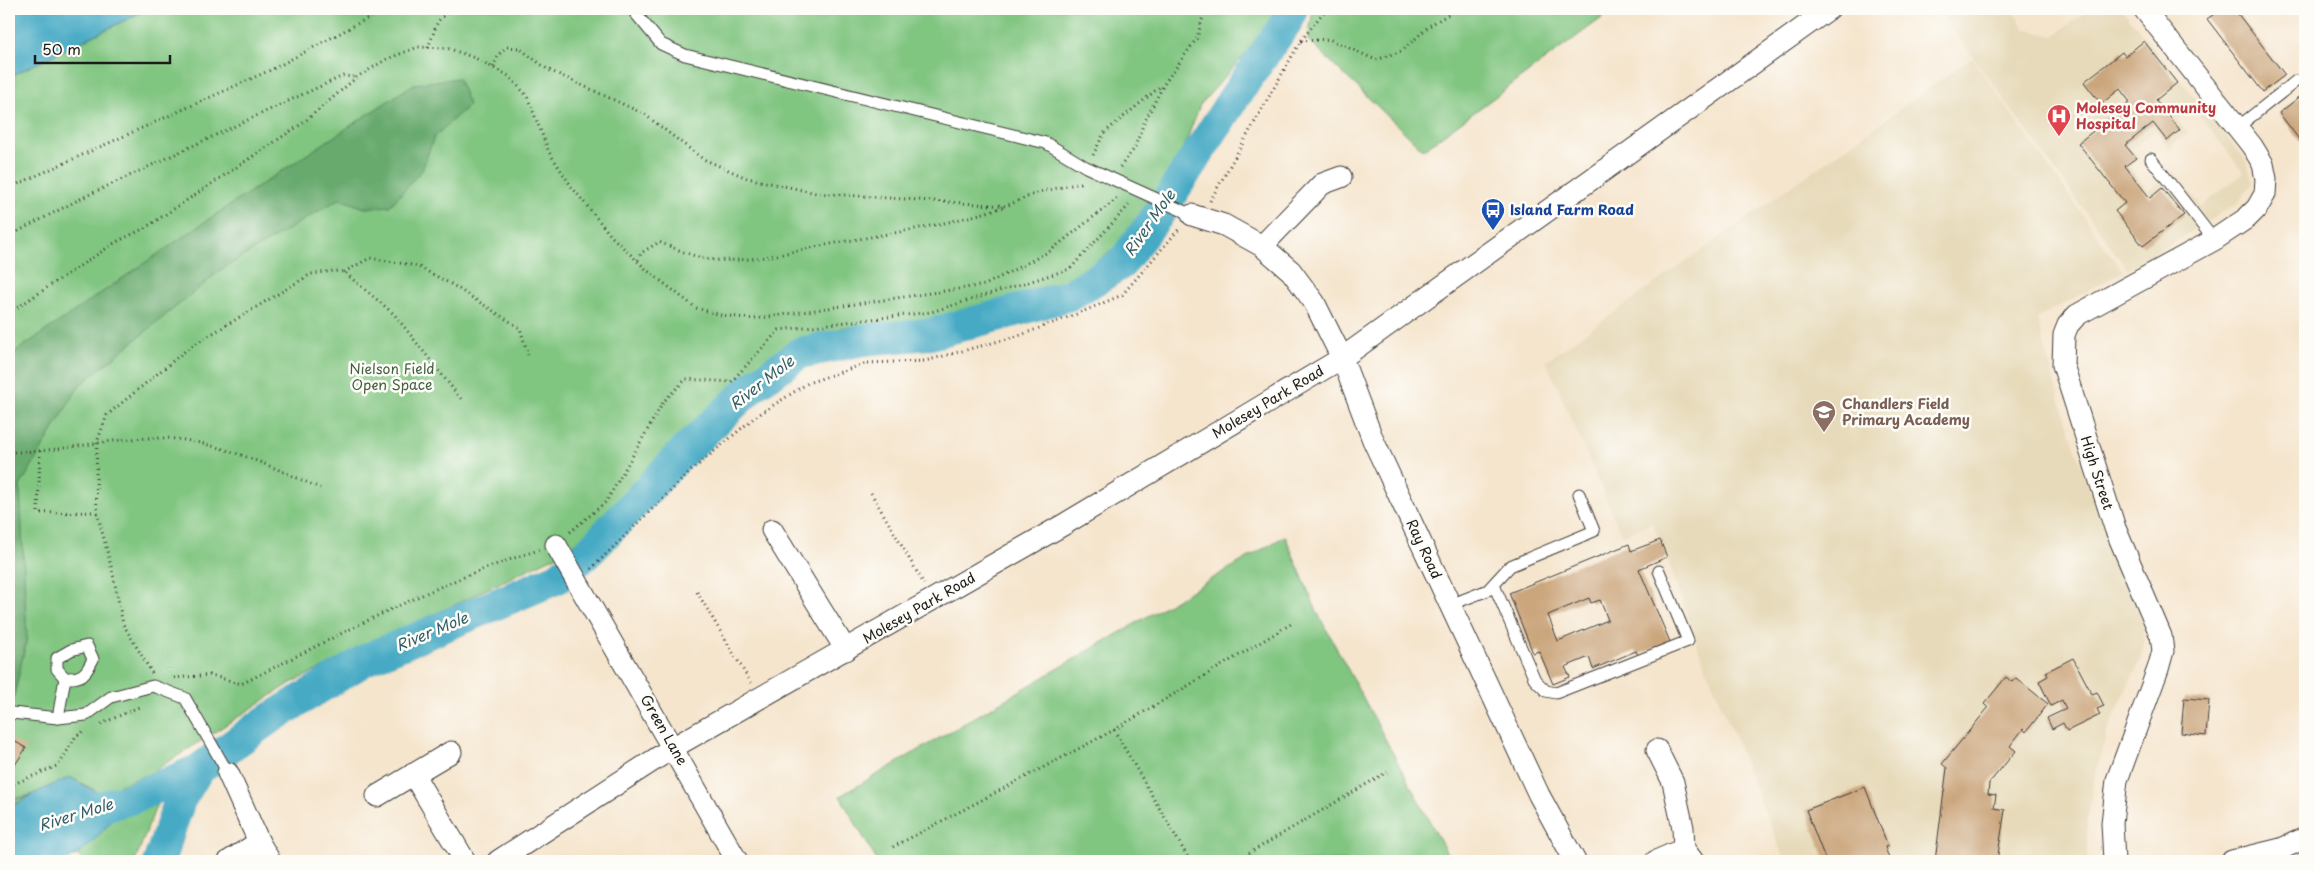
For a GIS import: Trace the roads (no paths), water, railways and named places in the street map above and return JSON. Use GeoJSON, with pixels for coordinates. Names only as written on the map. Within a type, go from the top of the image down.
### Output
{"type":"FeatureCollection","features":[{"type":"Feature","properties":{"kind":"street"},"geometry":{"type":"LineString","coordinates":[[1342,358],[1829,9]]}},
{"type":"Feature","properties":{"kind":"street"},"geometry":{"type":"LineString","coordinates":[[2144,9],[2238,127]]}},
{"type":"Feature","properties":{"kind":"street","name":"High Street"},"geometry":{"type":"LineString","coordinates":[[2114,861],[2112,823],[2116,780],[2163,651],[2161,636],[2115,528],[2063,365],[2062,344],[2068,325],[2077,315],[2214,240],[2247,218],[2257,208],[2265,194],[2266,179],[2262,164],[2238,127]]}},
{"type":"Feature","properties":{"kind":"street"},"geometry":{"type":"LineString","coordinates":[[1262,246],[1322,184],[1342,177]]}},
{"type":"Feature","properties":{"kind":"street","name":"Ray Road"},"geometry":{"type":"LineString","coordinates":[[1196,217],[1224,225],[1262,246],[1291,271],[1308,294],[1342,358],[1374,440],[1450,606],[1539,795],[1575,861]]}},
{"type":"Feature","properties":{"kind":"street","name":"Molesey Park Road"},"geometry":{"type":"LineString","coordinates":[[498,861],[674,747],[934,600],[1342,358]]}},
{"type":"Feature","properties":{"kind":"street"},"geometry":{"type":"LineString","coordinates":[[772,530],[846,650]]}},
{"type":"Feature","properties":{"kind":"street","name":"Green Lane"},"geometry":{"type":"LineString","coordinates":[[558,550],[674,747],[738,861]]}},
{"type":"Feature","properties":{"kind":"street"},"geometry":{"type":"LineString","coordinates":[[1656,861],[1688,855],[1673,782],[1657,750]]}},
{"type":"Feature","properties":{"kind":"street"},"geometry":{"type":"LineString","coordinates":[[377,796],[451,752]]}},
{"type":"Feature","properties":{"kind":"street"},"geometry":{"type":"LineString","coordinates":[[228,773],[259,842],[270,861]]}},
{"type":"Feature","properties":{"kind":"street"},"geometry":{"type":"LineString","coordinates":[[413,774],[465,861]]}},
{"type":"Feature","properties":{"kind":"street"},"geometry":{"type":"LineString","coordinates":[[2232,861],[2283,855],[2305,838]]}},
{"type":"Feature","properties":{"kind":"street"},"geometry":{"type":"LineString","coordinates":[[229,861],[259,842]]}},
{"type":"Feature","properties":{"kind":"lane"},"geometry":{"type":"LineString","coordinates":[[632,9],[661,44],[685,55],[1046,143],[1086,167],[1196,217]]}},
{"type":"Feature","properties":{"kind":"lane"},"geometry":{"type":"LineString","coordinates":[[2238,127],[2296,81]]}},
{"type":"Feature","properties":{"kind":"lane"},"geometry":{"type":"LineString","coordinates":[[2151,159],[2214,240]]}},
{"type":"Feature","properties":{"kind":"lane"},"geometry":{"type":"LineString","coordinates":[[1450,606],[1488,590],[1510,566],[1594,531],[1579,494]]}},
{"type":"Feature","properties":{"kind":"lane"},"geometry":{"type":"LineString","coordinates":[[1494,585],[1535,680],[1546,691],[1556,693],[1688,641],[1659,571]]}},
{"type":"Feature","properties":{"kind":"lane"},"geometry":{"type":"LineString","coordinates":[[58,718],[65,678]]}},
{"type":"Feature","properties":{"kind":"lane"},"geometry":{"type":"LineString","coordinates":[[9,716],[12,712],[58,718],[86,715],[111,698],[157,688],[185,698],[228,773]]}},
{"type":"Feature","properties":{"kind":"water"},"geometry":{"type":"Polygon","coordinates":[[[9,9],[148,9],[9,77],[9,9]]]}},
{"type":"Feature","properties":{"kind":"water"},"geometry":{"type":"Polygon","coordinates":[[[70,777],[115,803],[118,813],[86,848],[70,859],[50,862],[9,861],[9,809],[31,795],[70,777]]]}},
{"type":"Feature","properties":{"kind":"waterway","name":"River Mole"},"geometry":{"type":"LineString","coordinates":[[9,837],[58,818],[130,799],[198,770],[266,721],[365,660],[558,578],[588,553],[681,454],[751,388],[800,353],[863,340],[930,334],[1015,311],[1070,295],[1121,264],[1158,215],[1235,96],[1288,20],[1292,9]]}},
{"type":"Feature","properties":{"kind":"waterway","name":"River Mole"},"geometry":{"type":"LineString","coordinates":[[159,861],[180,800],[198,770]]}},
{"type":"Feature","properties":{"kind":"place","name":"Molesey Community Hospital"},"geometry":{"type":"Point","coordinates":[2059,137]}},
{"type":"Feature","properties":{"kind":"place","name":"Island Farm Road"},"geometry":{"type":"Point","coordinates":[1493,231]}},
{"type":"Feature","properties":{"kind":"place","name":"Chandlers Field Primary Academy"},"geometry":{"type":"Point","coordinates":[1824,433]}},
{"type":"Feature","properties":{"kind":"park label","name":"Nielson Field Open Space"},"geometry":{"type":"Point","coordinates":[392,378]}}]}
